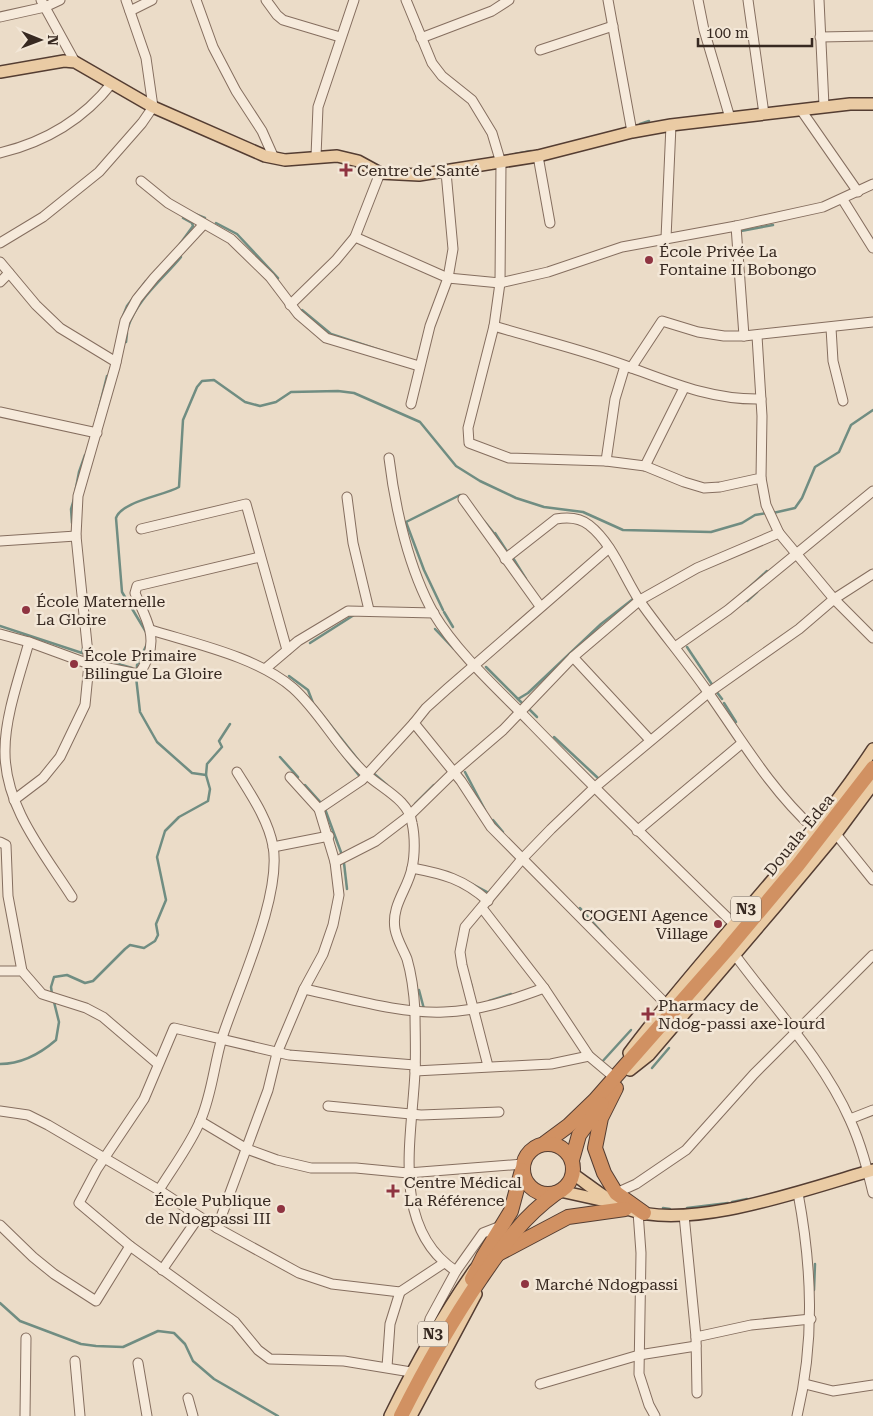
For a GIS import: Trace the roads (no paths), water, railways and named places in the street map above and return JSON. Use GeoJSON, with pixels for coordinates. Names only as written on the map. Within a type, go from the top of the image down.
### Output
{"type":"FeatureCollection","features":[{"type":"Feature","properties":{"kind":"highway","name":"Douala-Edea"},"geometry":{"type":"LineString","coordinates":[[545,1143],[582,1114],[659,1033],[669,1008],[798,865],[873,768]]}},
{"type":"Feature","properties":{"kind":"highway","name":"Douala-Edea"},"geometry":{"type":"LineString","coordinates":[[573,1167],[579,1135],[620,1076]]}},
{"type":"Feature","properties":{"kind":"highway"},"geometry":{"type":"LineString","coordinates":[[491,1258],[568,1217],[628,1206],[604,1173],[595,1143],[601,1118],[620,1076]]}},
{"type":"Feature","properties":{"kind":"highway"},"geometry":{"type":"LineString","coordinates":[[545,1143],[559,1145],[573,1167]]}},
{"type":"Feature","properties":{"kind":"highway","name":"N3"},"geometry":{"type":"LineString","coordinates":[[491,1258],[501,1226],[514,1202],[523,1167],[533,1148],[545,1143]]}},
{"type":"Feature","properties":{"kind":"highway"},"geometry":{"type":"LineString","coordinates":[[523,1167],[526,1183],[536,1192],[543,1194],[558,1192]]}},
{"type":"Feature","properties":{"kind":"highway","name":"N3"},"geometry":{"type":"LineString","coordinates":[[401,1416],[454,1318],[491,1258],[522,1222],[567,1186],[573,1167]]}},
{"type":"Feature","properties":{"kind":"main road"},"geometry":{"type":"LineString","coordinates":[[0,72],[64,61],[75,62],[153,107],[199,125],[240,146],[274,158],[285,160],[316,156],[338,156],[358,161],[380,173],[419,175],[538,156],[632,132],[671,125],[824,106],[873,104]]}},
{"type":"Feature","properties":{"kind":"main road","name":"N3"},"geometry":{"type":"LineString","coordinates":[[669,1008],[734,924],[814,829],[873,749]]}},
{"type":"Feature","properties":{"kind":"main road"},"geometry":{"type":"LineString","coordinates":[[836,834],[873,784]]}},
{"type":"Feature","properties":{"kind":"main road","name":"N3"},"geometry":{"type":"LineString","coordinates":[[620,1076],[649,1054],[836,834]]}},
{"type":"Feature","properties":{"kind":"main road"},"geometry":{"type":"LineString","coordinates":[[573,1167],[628,1206]]}},
{"type":"Feature","properties":{"kind":"main road"},"geometry":{"type":"LineString","coordinates":[[558,1192],[684,1215],[730,1208],[798,1193],[871,1171]]}},
{"type":"Feature","properties":{"kind":"main road","name":"N3"},"geometry":{"type":"LineString","coordinates":[[390,1416],[411,1372],[451,1304],[491,1258]]}},
{"type":"Feature","properties":{"kind":"main road","name":"N3"},"geometry":{"type":"LineString","coordinates":[[411,1416],[460,1326],[491,1258]]}},
{"type":"Feature","properties":{"kind":"street"},"geometry":{"type":"LineString","coordinates":[[0,17],[43,3],[60,0]]}},
{"type":"Feature","properties":{"kind":"street"},"geometry":{"type":"LineString","coordinates":[[0,243],[43,217],[99,172],[142,123],[153,107],[146,58],[126,0]]}},
{"type":"Feature","properties":{"kind":"street"},"geometry":{"type":"LineString","coordinates":[[130,11],[152,0]]}},
{"type":"Feature","properties":{"kind":"street"},"geometry":{"type":"LineString","coordinates":[[196,0],[213,47],[236,91],[262,131],[274,158]]}},
{"type":"Feature","properties":{"kind":"street"},"geometry":{"type":"LineString","coordinates":[[266,0],[277,15],[284,20],[340,37]]}},
{"type":"Feature","properties":{"kind":"street"},"geometry":{"type":"LineString","coordinates":[[316,156],[318,107],[354,0]]}},
{"type":"Feature","properties":{"kind":"street"},"geometry":{"type":"LineString","coordinates":[[406,0],[432,63],[442,76],[472,100],[492,133],[501,162],[500,283],[494,326],[468,428],[469,443],[509,458],[606,461],[645,466],[704,488],[720,487],[761,478]]}},
{"type":"Feature","properties":{"kind":"street"},"geometry":{"type":"LineString","coordinates":[[421,38],[479,17],[508,0]]}},
{"type":"Feature","properties":{"kind":"street"},"geometry":{"type":"LineString","coordinates":[[608,0],[632,132]]}},
{"type":"Feature","properties":{"kind":"street"},"geometry":{"type":"LineString","coordinates":[[698,0],[704,30],[730,118]]}},
{"type":"Feature","properties":{"kind":"street"},"geometry":{"type":"LineString","coordinates":[[748,0],[764,114]]}},
{"type":"Feature","properties":{"kind":"street"},"geometry":{"type":"LineString","coordinates":[[819,0],[824,106]]}},
{"type":"Feature","properties":{"kind":"street"},"geometry":{"type":"LineString","coordinates":[[43,3],[75,62]]}},
{"type":"Feature","properties":{"kind":"street"},"geometry":{"type":"LineString","coordinates":[[540,50],[613,26]]}},
{"type":"Feature","properties":{"kind":"street"},"geometry":{"type":"LineString","coordinates":[[820,37],[873,36]]}},
{"type":"Feature","properties":{"kind":"street"},"geometry":{"type":"LineString","coordinates":[[0,153],[49,136],[81,116],[100,99],[112,83]]}},
{"type":"Feature","properties":{"kind":"street"},"geometry":{"type":"LineString","coordinates":[[801,110],[858,192]]}},
{"type":"Feature","properties":{"kind":"street"},"geometry":{"type":"LineString","coordinates":[[666,238],[671,125]]}},
{"type":"Feature","properties":{"kind":"street"},"geometry":{"type":"LineString","coordinates":[[538,156],[550,223]]}},
{"type":"Feature","properties":{"kind":"street"},"geometry":{"type":"LineString","coordinates":[[410,404],[430,326],[448,278],[452,249],[446,172]]}},
{"type":"Feature","properties":{"kind":"street"},"geometry":{"type":"LineString","coordinates":[[290,305],[336,260],[355,237],[380,173]]}},
{"type":"Feature","properties":{"kind":"street"},"geometry":{"type":"LineString","coordinates":[[141,181],[168,203],[231,239],[270,278],[290,305],[308,324],[326,338],[419,366]]}},
{"type":"Feature","properties":{"kind":"street"},"geometry":{"type":"LineString","coordinates":[[355,237],[448,278],[500,283],[548,272],[622,247],[736,226],[824,207],[843,200],[873,184]]}},
{"type":"Feature","properties":{"kind":"street"},"geometry":{"type":"LineString","coordinates":[[843,200],[873,248]]}},
{"type":"Feature","properties":{"kind":"street"},"geometry":{"type":"LineString","coordinates":[[14,800],[43,778],[60,757],[85,705],[89,664],[76,536],[78,496],[116,362],[125,321],[137,299],[204,224]]}},
{"type":"Feature","properties":{"kind":"street"},"geometry":{"type":"LineString","coordinates":[[736,226],[744,336]]}},
{"type":"Feature","properties":{"kind":"street"},"geometry":{"type":"LineString","coordinates":[[0,262],[60,328],[116,362]]}},
{"type":"Feature","properties":{"kind":"street"},"geometry":{"type":"LineString","coordinates":[[0,282],[9,273]]}},
{"type":"Feature","properties":{"kind":"street"},"geometry":{"type":"LineString","coordinates":[[606,461],[609,432],[628,367],[662,321],[698,332],[724,336],[757,336],[873,322]]}},
{"type":"Feature","properties":{"kind":"street"},"geometry":{"type":"LineString","coordinates":[[494,326],[628,367],[684,388],[740,400],[761,399]]}},
{"type":"Feature","properties":{"kind":"street"},"geometry":{"type":"LineString","coordinates":[[831,328],[833,361],[843,401]]}},
{"type":"Feature","properties":{"kind":"street"},"geometry":{"type":"LineString","coordinates":[[757,336],[761,399],[761,478],[766,505],[779,533],[798,553],[834,599],[873,638]]}},
{"type":"Feature","properties":{"kind":"street"},"geometry":{"type":"LineString","coordinates":[[645,466],[684,388]]}},
{"type":"Feature","properties":{"kind":"street"},"geometry":{"type":"LineString","coordinates":[[0,412],[96,434]]}},
{"type":"Feature","properties":{"kind":"street"},"geometry":{"type":"LineString","coordinates":[[389,458],[402,528],[414,567],[434,613],[475,665],[520,712],[636,830],[734,924]]}},
{"type":"Feature","properties":{"kind":"street"},"geometry":{"type":"LineString","coordinates":[[675,647],[728,610],[873,491]]}},
{"type":"Feature","properties":{"kind":"street"},"geometry":{"type":"LineString","coordinates":[[347,497],[353,543],[369,610]]}},
{"type":"Feature","properties":{"kind":"street"},"geometry":{"type":"LineString","coordinates":[[463,499],[540,606]]}},
{"type":"Feature","properties":{"kind":"street"},"geometry":{"type":"LineString","coordinates":[[141,529],[246,504],[287,650]]}},
{"type":"Feature","properties":{"kind":"street"},"geometry":{"type":"LineString","coordinates":[[506,559],[556,519],[566,517],[588,524],[609,548],[640,600],[708,693],[742,744],[780,794],[814,829]]}},
{"type":"Feature","properties":{"kind":"street"},"geometry":{"type":"LineString","coordinates":[[336,862],[376,841],[410,815],[520,712],[573,658],[640,600],[697,568],[779,533]]}},
{"type":"Feature","properties":{"kind":"street"},"geometry":{"type":"LineString","coordinates":[[0,541],[76,536]]}},
{"type":"Feature","properties":{"kind":"street"},"geometry":{"type":"LineString","coordinates":[[319,809],[349,791],[368,775],[426,708],[540,606],[609,548]]}},
{"type":"Feature","properties":{"kind":"street"},"geometry":{"type":"LineString","coordinates":[[0,634],[29,642],[89,664],[138,674],[144,668],[151,650],[151,630],[135,593],[137,586],[260,557]]}},
{"type":"Feature","properties":{"kind":"street"},"geometry":{"type":"LineString","coordinates":[[488,1066],[460,952],[465,927],[522,859],[594,788],[708,693],[799,628],[834,599],[873,574]]}},
{"type":"Feature","properties":{"kind":"street"},"geometry":{"type":"LineString","coordinates":[[265,669],[287,650],[338,615],[356,610],[434,613]]}},
{"type":"Feature","properties":{"kind":"street"},"geometry":{"type":"LineString","coordinates":[[151,630],[265,669],[294,690],[349,757],[368,775],[391,792],[410,815],[413,839],[412,868],[397,903],[394,916],[395,930],[407,959],[415,1011],[415,1068],[408,1173],[410,1195],[419,1225],[444,1263],[456,1271]]}},
{"type":"Feature","properties":{"kind":"street"},"geometry":{"type":"LineString","coordinates":[[29,642],[6,732],[4,787],[14,800],[21,816],[72,898]]}},
{"type":"Feature","properties":{"kind":"street"},"geometry":{"type":"LineString","coordinates":[[573,658],[650,740]]}},
{"type":"Feature","properties":{"kind":"street"},"geometry":{"type":"LineString","coordinates":[[414,723],[454,772],[491,827],[669,1008]]}},
{"type":"Feature","properties":{"kind":"street"},"geometry":{"type":"LineString","coordinates":[[636,830],[742,744]]}},
{"type":"Feature","properties":{"kind":"street"},"geometry":{"type":"LineString","coordinates":[[159,1190],[200,1121],[222,1040],[260,930],[275,875],[273,847],[258,807],[236,772]]}},
{"type":"Feature","properties":{"kind":"street"},"geometry":{"type":"LineString","coordinates":[[216,1228],[268,1090],[277,1053],[304,989],[323,954],[334,925],[339,895],[336,862],[319,809],[290,777]]}},
{"type":"Feature","properties":{"kind":"street"},"geometry":{"type":"LineString","coordinates":[[836,834],[873,880]]}},
{"type":"Feature","properties":{"kind":"street"},"geometry":{"type":"LineString","coordinates":[[273,847],[329,836]]}},
{"type":"Feature","properties":{"kind":"street"},"geometry":{"type":"LineString","coordinates":[[0,842],[6,845],[8,896],[22,970],[44,995],[60,999],[103,1017],[158,1064]]}},
{"type":"Feature","properties":{"kind":"street"},"geometry":{"type":"LineString","coordinates":[[412,868],[443,874],[460,880],[485,904],[589,1056],[620,1076]]}},
{"type":"Feature","properties":{"kind":"street"},"geometry":{"type":"LineString","coordinates":[[735,954],[818,1064],[850,1119],[871,1171],[873,1193]]}},
{"type":"Feature","properties":{"kind":"street"},"geometry":{"type":"LineString","coordinates":[[655,1416],[649,1405],[639,1374],[641,1252],[628,1206],[636,1184],[686,1150],[794,1032],[873,954]]}},
{"type":"Feature","properties":{"kind":"street"},"geometry":{"type":"LineString","coordinates":[[0,971],[22,970]]}},
{"type":"Feature","properties":{"kind":"street"},"geometry":{"type":"LineString","coordinates":[[304,989],[415,1011],[444,1012],[475,1009],[508,1001],[544,988]]}},
{"type":"Feature","properties":{"kind":"street"},"geometry":{"type":"LineString","coordinates":[[411,1372],[344,1361],[270,1359],[258,1350],[235,1322],[130,1246],[79,1202],[144,1099],[174,1028],[277,1053],[455,1071],[488,1066],[551,1064],[589,1056]]}},
{"type":"Feature","properties":{"kind":"street"},"geometry":{"type":"LineString","coordinates":[[328,1106],[411,1115],[499,1112]]}},
{"type":"Feature","properties":{"kind":"street"},"geometry":{"type":"LineString","coordinates":[[850,1119],[873,1110]]}},
{"type":"Feature","properties":{"kind":"street"},"geometry":{"type":"LineString","coordinates":[[0,1111],[28,1115],[42,1121],[159,1190],[198,1218],[299,1274],[332,1284],[400,1292]]}},
{"type":"Feature","properties":{"kind":"street"},"geometry":{"type":"LineString","coordinates":[[200,1121],[247,1149],[278,1160],[311,1168],[356,1168],[408,1173],[523,1167]]}},
{"type":"Feature","properties":{"kind":"street"},"geometry":{"type":"LineString","coordinates":[[797,1416],[805,1384],[811,1319],[807,1242],[798,1193]]}},
{"type":"Feature","properties":{"kind":"street"},"geometry":{"type":"LineString","coordinates":[[684,1215],[696,1342],[697,1393]]}},
{"type":"Feature","properties":{"kind":"street"},"geometry":{"type":"LineString","coordinates":[[162,1270],[198,1218]]}},
{"type":"Feature","properties":{"kind":"street"},"geometry":{"type":"LineString","coordinates":[[0,1225],[47,1268],[96,1301],[130,1246]]}},
{"type":"Feature","properties":{"kind":"street"},"geometry":{"type":"LineString","coordinates":[[429,1341],[430,1319],[456,1271],[483,1232],[501,1226]]}},
{"type":"Feature","properties":{"kind":"street"},"geometry":{"type":"LineString","coordinates":[[387,1367],[390,1324],[400,1292],[444,1263]]}},
{"type":"Feature","properties":{"kind":"street"},"geometry":{"type":"LineString","coordinates":[[540,1384],[696,1342],[750,1325],[811,1319]]}},
{"type":"Feature","properties":{"kind":"street"},"geometry":{"type":"LineString","coordinates":[[25,1416],[26,1338]]}},
{"type":"Feature","properties":{"kind":"street"},"geometry":{"type":"LineString","coordinates":[[75,1361],[80,1416]]}},
{"type":"Feature","properties":{"kind":"street"},"geometry":{"type":"LineString","coordinates":[[138,1363],[147,1416]]}},
{"type":"Feature","properties":{"kind":"street"},"geometry":{"type":"LineString","coordinates":[[805,1384],[833,1391],[873,1385]]}},
{"type":"Feature","properties":{"kind":"street"},"geometry":{"type":"LineString","coordinates":[[188,1398],[193,1416]]}},
{"type":"Feature","properties":{"kind":"waterway"},"geometry":{"type":"LineString","coordinates":[[640,124],[649,121]]}},
{"type":"Feature","properties":{"kind":"waterway"},"geometry":{"type":"LineString","coordinates":[[515,154],[531,151]]}},
{"type":"Feature","properties":{"kind":"waterway"},"geometry":{"type":"LineString","coordinates":[[195,214],[205,218]]}},
{"type":"Feature","properties":{"kind":"waterway"},"geometry":{"type":"LineString","coordinates":[[180,244],[193,226],[192,223],[183,218]]}},
{"type":"Feature","properties":{"kind":"waterway"},"geometry":{"type":"LineString","coordinates":[[216,223],[237,234],[278,278]]}},
{"type":"Feature","properties":{"kind":"waterway"},"geometry":{"type":"LineString","coordinates":[[741,231],[773,225]]}},
{"type":"Feature","properties":{"kind":"waterway"},"geometry":{"type":"LineString","coordinates":[[128,327],[144,298],[181,257]]}},
{"type":"Feature","properties":{"kind":"waterway"},"geometry":{"type":"LineString","coordinates":[[123,316],[127,306],[146,281]]}},
{"type":"Feature","properties":{"kind":"waterway"},"geometry":{"type":"LineString","coordinates":[[302,310],[331,334],[395,355]]}},
{"type":"Feature","properties":{"kind":"waterway"},"geometry":{"type":"LineString","coordinates":[[124,342],[126,342],[127,333]]}},
{"type":"Feature","properties":{"kind":"waterway"},"geometry":{"type":"LineString","coordinates":[[97,416],[107,376]]}},
{"type":"Feature","properties":{"kind":"waterway"},"geometry":{"type":"LineString","coordinates":[[146,632],[122,592],[116,518],[120,512],[134,503],[179,487],[183,420],[197,387],[202,381],[214,380],[245,402],[260,406],[276,402],[291,392],[338,391],[354,393],[420,422],[456,466],[480,481],[516,498],[544,507],[583,512],[623,530],[711,532],[742,523],[755,515],[767,513]]}},
{"type":"Feature","properties":{"kind":"waterway"},"geometry":{"type":"LineString","coordinates":[[773,513],[795,508],[802,498],[815,467],[839,452],[851,425],[873,410]]}},
{"type":"Feature","properties":{"kind":"waterway"},"geometry":{"type":"LineString","coordinates":[[75,493],[85,455]]}},
{"type":"Feature","properties":{"kind":"waterway"},"geometry":{"type":"LineString","coordinates":[[404,523],[460,495],[463,496]]}},
{"type":"Feature","properties":{"kind":"waterway"},"geometry":{"type":"LineString","coordinates":[[72,523],[71,509],[74,499]]}},
{"type":"Feature","properties":{"kind":"waterway"},"geometry":{"type":"LineString","coordinates":[[484,521],[493,532]]}},
{"type":"Feature","properties":{"kind":"waterway"},"geometry":{"type":"LineString","coordinates":[[406,522],[424,570],[443,610]]}},
{"type":"Feature","properties":{"kind":"waterway"},"geometry":{"type":"LineString","coordinates":[[495,533],[508,553]]}},
{"type":"Feature","properties":{"kind":"waterway"},"geometry":{"type":"LineString","coordinates":[[513,558],[526,579]]}},
{"type":"Feature","properties":{"kind":"waterway"},"geometry":{"type":"LineString","coordinates":[[740,596],[767,571]]}},
{"type":"Feature","properties":{"kind":"waterway"},"geometry":{"type":"LineString","coordinates":[[747,601],[757,592]]}},
{"type":"Feature","properties":{"kind":"waterway"},"geometry":{"type":"LineString","coordinates":[[518,699],[528,693],[601,624],[633,599]]}},
{"type":"Feature","properties":{"kind":"waterway"},"geometry":{"type":"LineString","coordinates":[[444,612],[453,627]]}},
{"type":"Feature","properties":{"kind":"waterway"},"geometry":{"type":"LineString","coordinates":[[310,643],[354,615]]}},
{"type":"Feature","properties":{"kind":"waterway"},"geometry":{"type":"LineString","coordinates":[[0,626],[82,653],[83,648]]}},
{"type":"Feature","properties":{"kind":"waterway"},"geometry":{"type":"LineString","coordinates":[[435,629],[454,649]]}},
{"type":"Feature","properties":{"kind":"waterway"},"geometry":{"type":"LineString","coordinates":[[137,671],[137,665],[147,644]]}},
{"type":"Feature","properties":{"kind":"waterway"},"geometry":{"type":"LineString","coordinates":[[687,647],[713,686]]}},
{"type":"Feature","properties":{"kind":"waterway"},"geometry":{"type":"LineString","coordinates":[[91,656],[132,668]]}},
{"type":"Feature","properties":{"kind":"waterway"},"geometry":{"type":"LineString","coordinates":[[486,667],[524,705]]}},
{"type":"Feature","properties":{"kind":"waterway"},"geometry":{"type":"LineString","coordinates":[[289,676],[308,690],[313,703],[359,761]]}},
{"type":"Feature","properties":{"kind":"waterway"},"geometry":{"type":"LineString","coordinates":[[136,677],[140,712],[157,742],[192,773],[206,775]]}},
{"type":"Feature","properties":{"kind":"waterway"},"geometry":{"type":"LineString","coordinates":[[716,691],[722,699]]}},
{"type":"Feature","properties":{"kind":"waterway"},"geometry":{"type":"LineString","coordinates":[[724,703],[736,722]]}},
{"type":"Feature","properties":{"kind":"waterway"},"geometry":{"type":"LineString","coordinates":[[528,708],[537,717]]}},
{"type":"Feature","properties":{"kind":"waterway"},"geometry":{"type":"LineString","coordinates":[[52,994],[51,987],[54,977],[67,975],[85,983],[93,981],[130,945],[144,948],[155,941],[158,935],[156,924],[166,900],[157,857],[165,831],[179,817],[208,801],[210,789],[206,775],[207,764],[222,747],[219,741],[230,724]]}},
{"type":"Feature","properties":{"kind":"waterway"},"geometry":{"type":"LineString","coordinates":[[554,737],[599,779]]}},
{"type":"Feature","properties":{"kind":"waterway"},"geometry":{"type":"LineString","coordinates":[[332,741],[361,778]]}},
{"type":"Feature","properties":{"kind":"waterway"},"geometry":{"type":"LineString","coordinates":[[280,757],[298,777]]}},
{"type":"Feature","properties":{"kind":"waterway"},"geometry":{"type":"LineString","coordinates":[[372,772],[387,785]]}},
{"type":"Feature","properties":{"kind":"waterway"},"geometry":{"type":"LineString","coordinates":[[465,772],[485,810]]}},
{"type":"Feature","properties":{"kind":"waterway"},"geometry":{"type":"LineString","coordinates":[[305,785],[322,804]]}},
{"type":"Feature","properties":{"kind":"waterway"},"geometry":{"type":"LineString","coordinates":[[415,804],[434,785]]}},
{"type":"Feature","properties":{"kind":"waterway"},"geometry":{"type":"LineString","coordinates":[[325,809],[342,855]]}},
{"type":"Feature","properties":{"kind":"waterway"},"geometry":{"type":"LineString","coordinates":[[493,820],[503,832]]}},
{"type":"Feature","properties":{"kind":"waterway"},"geometry":{"type":"LineString","coordinates":[[344,863],[347,889]]}},
{"type":"Feature","properties":{"kind":"waterway"},"geometry":{"type":"LineString","coordinates":[[472,884],[491,894]]}},
{"type":"Feature","properties":{"kind":"waterway"},"geometry":{"type":"LineString","coordinates":[[580,908],[605,936]]}},
{"type":"Feature","properties":{"kind":"waterway"},"geometry":{"type":"LineString","coordinates":[[467,971],[472,987]]}},
{"type":"Feature","properties":{"kind":"waterway"},"geometry":{"type":"LineString","coordinates":[[419,990],[424,1009]]}},
{"type":"Feature","properties":{"kind":"waterway"},"geometry":{"type":"LineString","coordinates":[[489,1001],[511,994]]}},
{"type":"Feature","properties":{"kind":"waterway"},"geometry":{"type":"LineString","coordinates":[[0,1064],[23,1060],[56,1040],[59,1022],[54,1002]]}},
{"type":"Feature","properties":{"kind":"waterway"},"geometry":{"type":"LineString","coordinates":[[601,1063],[631,1030]]}},
{"type":"Feature","properties":{"kind":"waterway"},"geometry":{"type":"LineString","coordinates":[[652,1068],[669,1048]]}},
{"type":"Feature","properties":{"kind":"waterway"},"geometry":{"type":"LineString","coordinates":[[732,1202],[747,1199]]}},
{"type":"Feature","properties":{"kind":"waterway"},"geometry":{"type":"LineString","coordinates":[[687,1208],[728,1203]]}},
{"type":"Feature","properties":{"kind":"waterway"},"geometry":{"type":"LineString","coordinates":[[663,1208],[670,1209]]}},
{"type":"Feature","properties":{"kind":"waterway"},"geometry":{"type":"LineString","coordinates":[[814,1290],[815,1264]]}},
{"type":"Feature","properties":{"kind":"waterway"},"geometry":{"type":"LineString","coordinates":[[0,1303],[20,1321],[81,1344],[123,1347],[158,1331],[174,1333],[185,1344],[193,1361],[214,1379],[278,1416]]}},
{"type":"Feature","properties":{"kind":"place","name":"Centre de Santé"},"geometry":{"type":"Point","coordinates":[346,170]}},
{"type":"Feature","properties":{"kind":"place","name":"École Privée La Fontaine II Bobongo"},"geometry":{"type":"Point","coordinates":[649,260]}},
{"type":"Feature","properties":{"kind":"place","name":"École Maternelle La Gloire"},"geometry":{"type":"Point","coordinates":[26,610]}},
{"type":"Feature","properties":{"kind":"place","name":"École Primaire Bilingue La Gloire"},"geometry":{"type":"Point","coordinates":[74,664]}},
{"type":"Feature","properties":{"kind":"place","name":"COGENI Agence Village"},"geometry":{"type":"Point","coordinates":[718,924]}},
{"type":"Feature","properties":{"kind":"place","name":"Pharmacy de Ndog-passi axe-lourd"},"geometry":{"type":"Point","coordinates":[648,1014]}},
{"type":"Feature","properties":{"kind":"place","name":"Centre Médical La Référence"},"geometry":{"type":"Point","coordinates":[393,1191]}},
{"type":"Feature","properties":{"kind":"place","name":"École Publique de Ndogpassi III"},"geometry":{"type":"Point","coordinates":[281,1209]}},
{"type":"Feature","properties":{"kind":"place","name":"Marché Ndogpassi"},"geometry":{"type":"Point","coordinates":[525,1284]}}]}
